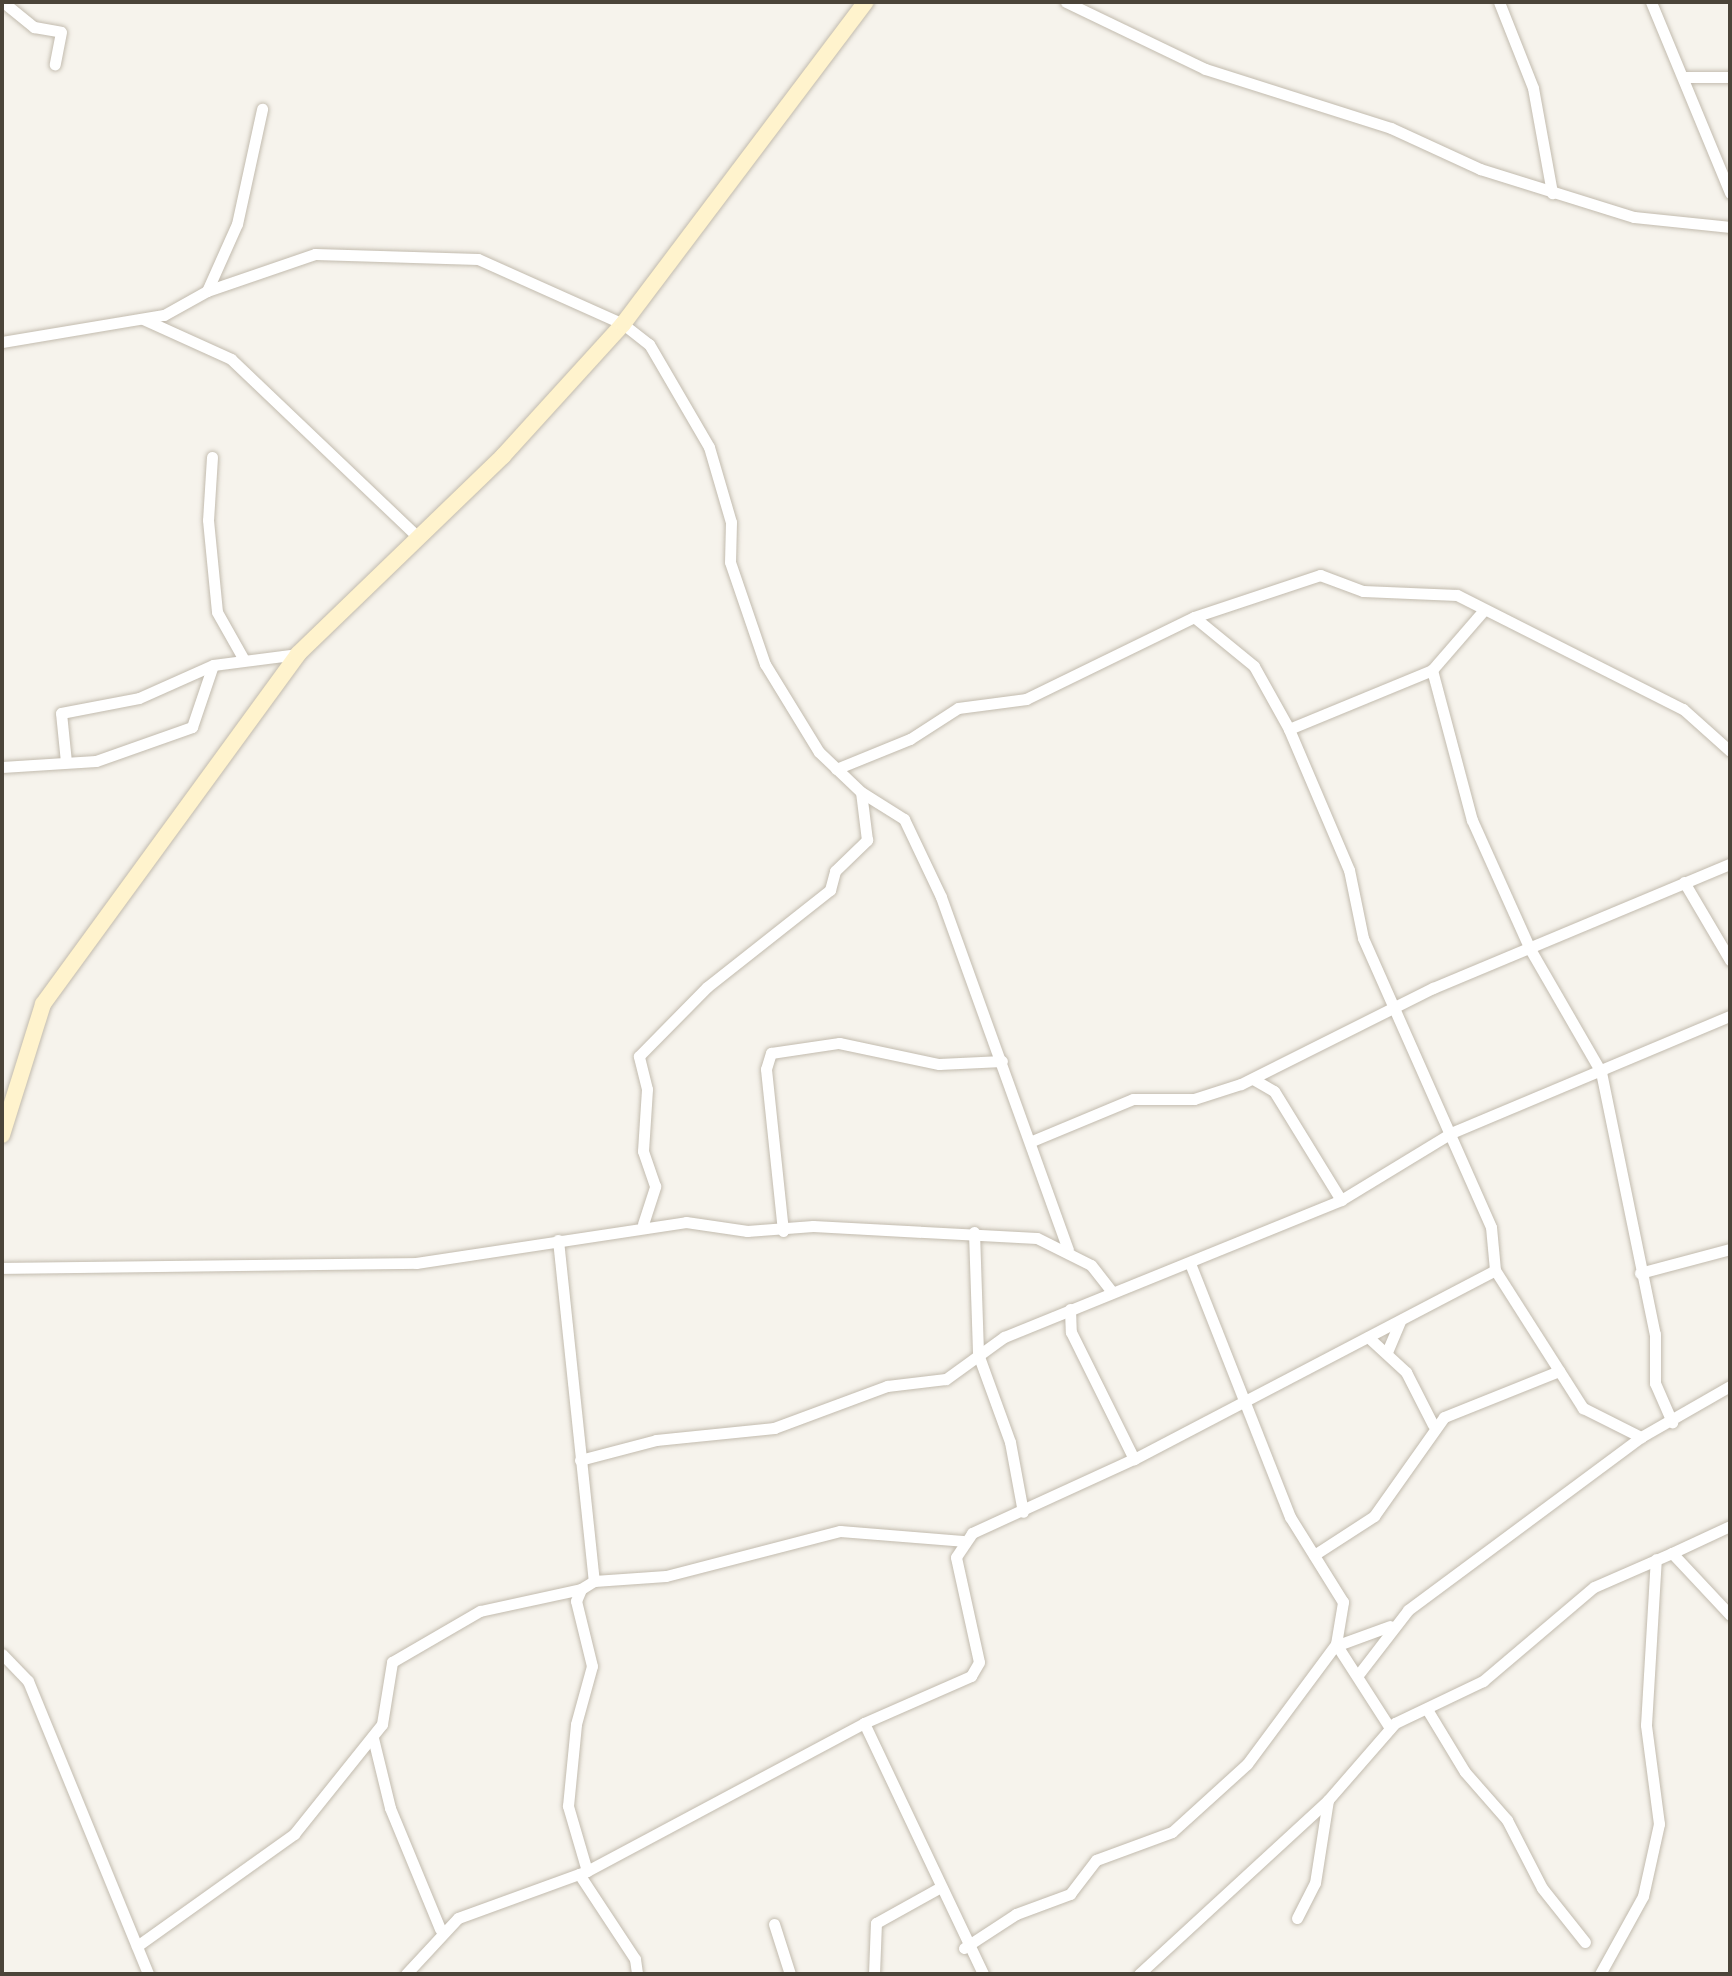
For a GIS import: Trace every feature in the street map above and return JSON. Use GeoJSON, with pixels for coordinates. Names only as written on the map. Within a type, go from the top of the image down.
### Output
{"type":"FeatureCollection","features":[{"type":"Feature","properties":{"kind":"street"},"geometry":{"type":"LineString","coordinates":[[3,2],[34,27],[61,32],[55,64]]}},
{"type":"Feature","properties":{"kind":"street"},"geometry":{"type":"LineString","coordinates":[[2,1135],[43,1004],[298,654],[418,537],[623,324],[866,2]]}},
{"type":"Feature","properties":{"kind":"street"},"geometry":{"type":"LineString","coordinates":[[1066,2],[1205,69],[1391,128],[1552,193],[1660,223],[1730,227]]}},
{"type":"Feature","properties":{"kind":"street"},"geometry":{"type":"LineString","coordinates":[[1499,2],[1533,88],[1552,193]]}},
{"type":"Feature","properties":{"kind":"street"},"geometry":{"type":"LineString","coordinates":[[1651,2],[1730,193]]}},
{"type":"Feature","properties":{"kind":"street"},"geometry":{"type":"LineString","coordinates":[[1683,77],[1730,77]]}},
{"type":"Feature","properties":{"kind":"street"},"geometry":{"type":"LineString","coordinates":[[207,291],[237,224],[262,109]]}},
{"type":"Feature","properties":{"kind":"street"},"geometry":{"type":"LineString","coordinates":[[2,342],[143,319],[207,291],[315,254],[478,259],[623,324],[662,360],[709,447],[731,522],[730,562],[765,664],[836,769],[861,792],[904,819],[1002,1061],[1068,1250],[1110,1289]]}},
{"type":"Feature","properties":{"kind":"street"},"geometry":{"type":"LineString","coordinates":[[143,319],[231,359],[418,537]]}},
{"type":"Feature","properties":{"kind":"street"},"geometry":{"type":"LineString","coordinates":[[212,457],[208,520],[215,601],[244,660]]}},
{"type":"Feature","properties":{"kind":"street"},"geometry":{"type":"LineString","coordinates":[[836,769],[910,739],[958,708],[1026,699],[1194,617],[1320,575],[1363,591],[1457,595],[1683,709],[1730,751]]}},
{"type":"Feature","properties":{"kind":"street"},"geometry":{"type":"LineString","coordinates":[[1289,729],[1432,670],[1484,610]]}},
{"type":"Feature","properties":{"kind":"street"},"geometry":{"type":"LineString","coordinates":[[1194,617],[1254,666],[1289,729],[1349,870],[1363,938],[1399,1009],[1491,1227],[1495,1270],[1559,1371],[1590,1413],[1641,1437]]}},
{"type":"Feature","properties":{"kind":"street"},"geometry":{"type":"LineString","coordinates":[[66,762],[61,713],[139,698],[213,665],[298,654]]}},
{"type":"Feature","properties":{"kind":"street"},"geometry":{"type":"LineString","coordinates":[[2,767],[96,761],[192,727],[213,665]]}},
{"type":"Feature","properties":{"kind":"street"},"geometry":{"type":"LineString","coordinates":[[1432,670],[1455,774],[1530,949],[1601,1072],[1655,1334],[1655,1383],[1672,1422]]}},
{"type":"Feature","properties":{"kind":"street"},"geometry":{"type":"LineString","coordinates":[[643,1224],[655,1186],[643,1151],[647,1089],[639,1056],[717,979],[830,890],[835,871],[867,840],[861,792]]}},
{"type":"Feature","properties":{"kind":"street"},"geometry":{"type":"LineString","coordinates":[[1032,1141],[1133,1099],[1194,1099],[1253,1079],[1530,949],[1730,864]]}},
{"type":"Feature","properties":{"kind":"street"},"geometry":{"type":"LineString","coordinates":[[1684,882],[1730,960]]}},
{"type":"Feature","properties":{"kind":"street"},"geometry":{"type":"LineString","coordinates":[[580,1460],[656,1440],[774,1428],[887,1386],[946,1379],[978,1354],[1110,1289],[1191,1266],[1341,1200],[1451,1133],[1730,1016]]}},
{"type":"Feature","properties":{"kind":"street"},"geometry":{"type":"LineString","coordinates":[[783,1231],[766,1069],[771,1053],[839,1043],[939,1064],[1002,1061]]}},
{"type":"Feature","properties":{"kind":"street"},"geometry":{"type":"LineString","coordinates":[[1253,1079],[1274,1091],[1341,1200]]}},
{"type":"Feature","properties":{"kind":"street"},"geometry":{"type":"LineString","coordinates":[[2,1268],[416,1263],[643,1224],[783,1231],[974,1232],[1068,1250]]}},
{"type":"Feature","properties":{"kind":"street"},"geometry":{"type":"LineString","coordinates":[[974,1232],[978,1354],[1010,1442],[1023,1512]]}},
{"type":"Feature","properties":{"kind":"street"},"geometry":{"type":"LineString","coordinates":[[558,1240],[594,1581]]}},
{"type":"Feature","properties":{"kind":"street"},"geometry":{"type":"LineString","coordinates":[[1640,1273],[1730,1249]]}},
{"type":"Feature","properties":{"kind":"street"},"geometry":{"type":"LineString","coordinates":[[964,1948],[1016,1914],[1070,1894],[1102,1857],[1172,1832],[1247,1764],[1337,1644],[1343,1602],[1290,1517],[1191,1266]]}},
{"type":"Feature","properties":{"kind":"street"},"geometry":{"type":"LineString","coordinates":[[137,1946],[294,1834],[373,1738],[392,1662],[480,1611],[581,1589],[594,1581],[666,1576],[840,1531],[963,1541],[1134,1459],[1241,1397],[1400,1322],[1495,1270]]}},
{"type":"Feature","properties":{"kind":"street"},"geometry":{"type":"LineString","coordinates":[[1070,1309],[1071,1332],[1134,1459]]}},
{"type":"Feature","properties":{"kind":"street"},"geometry":{"type":"LineString","coordinates":[[1387,1352],[1400,1322]]}},
{"type":"Feature","properties":{"kind":"street"},"geometry":{"type":"LineString","coordinates":[[1368,1337],[1387,1352],[1433,1425]]}},
{"type":"Feature","properties":{"kind":"street"},"geometry":{"type":"LineString","coordinates":[[1314,1555],[1374,1516],[1433,1425],[1559,1371]]}},
{"type":"Feature","properties":{"kind":"street"},"geometry":{"type":"LineString","coordinates":[[1337,1644],[1390,1626],[1641,1437],[1730,1386]]}},
{"type":"Feature","properties":{"kind":"street"},"geometry":{"type":"LineString","coordinates":[[1139,1974],[1328,1800],[1390,1728],[1428,1711],[1504,1667],[1594,1587],[1730,1526]]}},
{"type":"Feature","properties":{"kind":"street"},"geometry":{"type":"LineString","coordinates":[[406,1974],[440,1929],[583,1873],[864,1723],[942,1693],[978,1668],[956,1557],[963,1541]]}},
{"type":"Feature","properties":{"kind":"street"},"geometry":{"type":"LineString","coordinates":[[1672,1553],[1730,1615]]}},
{"type":"Feature","properties":{"kind":"street"},"geometry":{"type":"LineString","coordinates":[[1600,1974],[1643,1896],[1659,1824],[1646,1725],[1656,1559]]}},
{"type":"Feature","properties":{"kind":"street"},"geometry":{"type":"LineString","coordinates":[[581,1589],[576,1601],[592,1666],[568,1798],[583,1873],[635,1959],[637,1974]]}},
{"type":"Feature","properties":{"kind":"street"},"geometry":{"type":"LineString","coordinates":[[1358,1675],[1390,1626]]}},
{"type":"Feature","properties":{"kind":"street"},"geometry":{"type":"LineString","coordinates":[[1337,1644],[1390,1728]]}},
{"type":"Feature","properties":{"kind":"street"},"geometry":{"type":"LineString","coordinates":[[2,1654],[28,1681],[148,1974]]}},
{"type":"Feature","properties":{"kind":"street"},"geometry":{"type":"LineString","coordinates":[[1428,1711],[1585,1942]]}},
{"type":"Feature","properties":{"kind":"street"},"geometry":{"type":"LineString","coordinates":[[864,1723],[920,1834],[937,1889],[964,1948],[983,1974]]}},
{"type":"Feature","properties":{"kind":"street"},"geometry":{"type":"LineString","coordinates":[[373,1738],[390,1808],[440,1929]]}},
{"type":"Feature","properties":{"kind":"street"},"geometry":{"type":"LineString","coordinates":[[1297,1918],[1315,1883],[1328,1800]]}},
{"type":"Feature","properties":{"kind":"street"},"geometry":{"type":"LineString","coordinates":[[874,1974],[876,1923],[937,1889]]}},
{"type":"Feature","properties":{"kind":"street"},"geometry":{"type":"LineString","coordinates":[[774,1924],[790,1974]]}}]}
